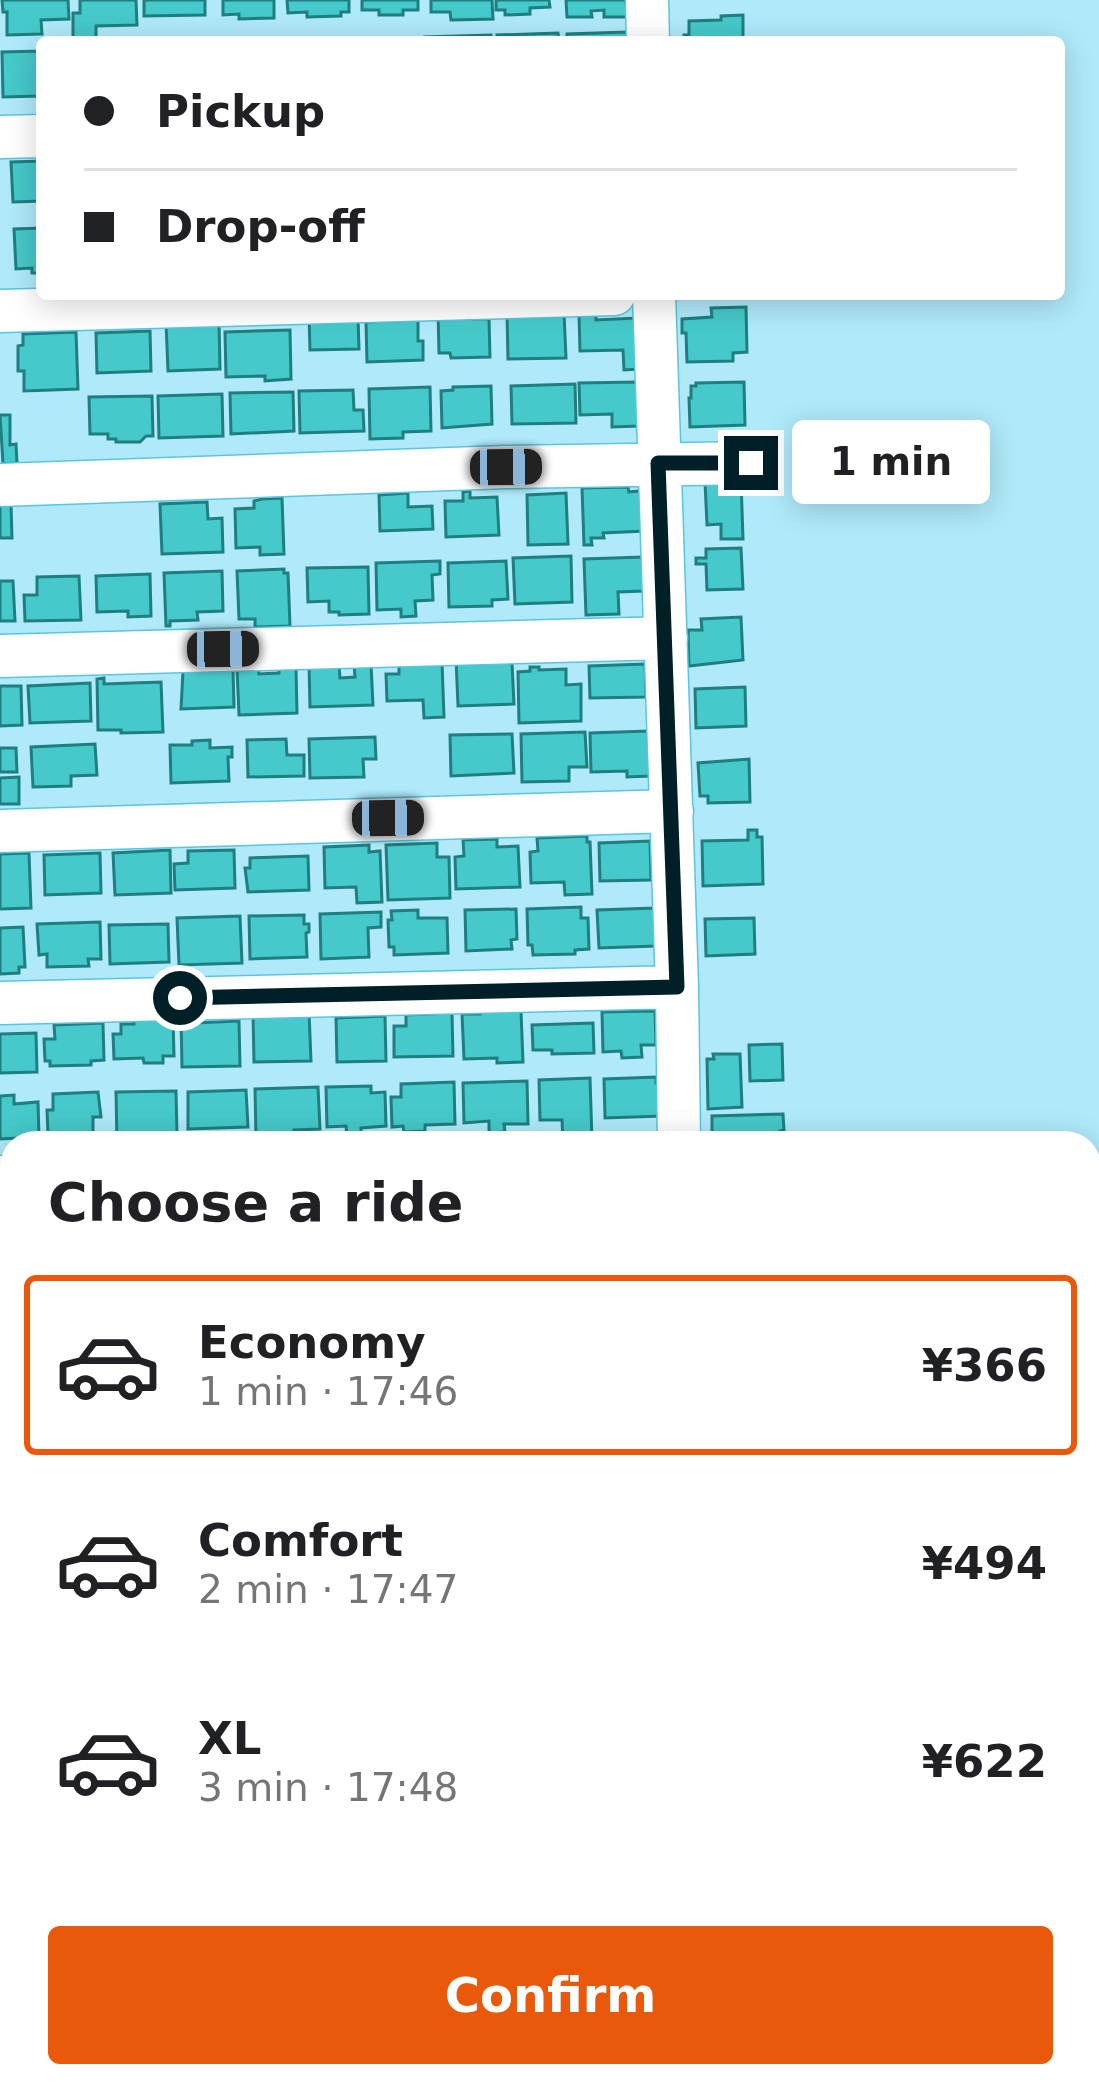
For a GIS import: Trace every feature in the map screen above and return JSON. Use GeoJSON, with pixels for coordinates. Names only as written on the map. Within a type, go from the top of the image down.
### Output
{"type":"FeatureCollection","features":[{"type":"Feature","properties":{"kind":"street"},"geometry":{"type":"LineString","coordinates":[[647,0],[648,36]]}},
{"type":"Feature","properties":{"kind":"street"},"geometry":{"type":"LineString","coordinates":[[0,137],[36,136]]}},
{"type":"Feature","properties":{"kind":"street"},"geometry":{"type":"LineString","coordinates":[[0,311],[397,300]]}},
{"type":"Feature","properties":{"kind":"street"},"geometry":{"type":"LineString","coordinates":[[655,300],[679,1131]]}},
{"type":"Feature","properties":{"kind":"street"},"geometry":{"type":"LineString","coordinates":[[0,485],[751,463]]}},
{"type":"Feature","properties":{"kind":"street"},"geometry":{"type":"LineString","coordinates":[[0,656],[667,638]]}},
{"type":"Feature","properties":{"kind":"street"},"geometry":{"type":"LineString","coordinates":[[0,831],[672,811]]}},
{"type":"Feature","properties":{"kind":"street"},"geometry":{"type":"LineString","coordinates":[[0,1003],[677,987]]}},
{"type":"Feature","properties":{"kind":"building"},"geometry":{"type":"Polygon","coordinates":[[[2,0],[68,0],[69,19],[41,20],[42,34],[7,35],[2,0]]]}},
{"type":"Feature","properties":{"kind":"building"},"geometry":{"type":"Polygon","coordinates":[[[80,0],[136,0],[137,25],[96,26],[96,36],[73,36],[73,13],[80,13],[80,0]]]}},
{"type":"Feature","properties":{"kind":"building"},"geometry":{"type":"Polygon","coordinates":[[[144,0],[205,0],[205,15],[144,16],[144,0]]]}},
{"type":"Feature","properties":{"kind":"building"},"geometry":{"type":"Polygon","coordinates":[[[223,0],[274,0],[274,18],[223,15],[223,0]]]}},
{"type":"Feature","properties":{"kind":"building"},"geometry":{"type":"Polygon","coordinates":[[[287,0],[349,0],[349,12],[307,17],[307,12],[288,13],[287,0]]]}},
{"type":"Feature","properties":{"kind":"building"},"geometry":{"type":"Polygon","coordinates":[[[362,0],[418,0],[418,10],[379,15],[379,10],[362,10],[362,0]]]}},
{"type":"Feature","properties":{"kind":"building"},"geometry":{"type":"Polygon","coordinates":[[[431,0],[492,0],[493,19],[451,20],[450,12],[431,12],[431,0]]]}},
{"type":"Feature","properties":{"kind":"building"},"geometry":{"type":"Polygon","coordinates":[[[496,0],[549,0],[550,7],[505,15],[505,10],[496,10],[496,0]]]}},
{"type":"Feature","properties":{"kind":"building"},"geometry":{"type":"Polygon","coordinates":[[[566,0],[626,0],[627,17],[604,17],[604,10],[591,11],[592,17],[567,17],[566,0]]]}},
{"type":"Feature","properties":{"kind":"building"},"geometry":{"type":"Polygon","coordinates":[[[743,15],[743,36],[684,36],[689,35],[689,21],[721,20],[721,16],[743,15]]]}},
{"type":"Feature","properties":{"kind":"building"},"geometry":{"type":"Polygon","coordinates":[[[627,32],[627,36],[567,36],[627,32]]]}},
{"type":"Feature","properties":{"kind":"building"},"geometry":{"type":"Polygon","coordinates":[[[558,33],[558,36],[497,36],[558,33]]]}},
{"type":"Feature","properties":{"kind":"building"},"geometry":{"type":"Polygon","coordinates":[[[36,51],[36,96],[3,97],[2,52],[36,51]]]}},
{"type":"Feature","properties":{"kind":"building"},"geometry":{"type":"Polygon","coordinates":[[[36,161],[36,201],[13,202],[11,162],[36,161]]]}},
{"type":"Feature","properties":{"kind":"building"},"geometry":{"type":"Polygon","coordinates":[[[36,228],[36,273],[32,268],[16,269],[14,229],[36,228]]]}},
{"type":"Feature","properties":{"kind":"building"},"geometry":{"type":"Polygon","coordinates":[[[746,307],[747,352],[733,353],[733,361],[687,362],[682,319],[712,317],[711,308],[746,307]]]}},
{"type":"Feature","properties":{"kind":"building"},"geometry":{"type":"Polygon","coordinates":[[[472,310],[473,319],[489,319],[490,357],[451,358],[450,353],[439,353],[438,311],[472,310]]]}},
{"type":"Feature","properties":{"kind":"building"},"geometry":{"type":"Polygon","coordinates":[[[564,313],[566,358],[508,359],[507,315],[564,313]]]}},
{"type":"Feature","properties":{"kind":"building"},"geometry":{"type":"Polygon","coordinates":[[[579,314],[596,314],[596,320],[637,318],[639,369],[624,370],[623,350],[580,351],[579,314]]]}},
{"type":"Feature","properties":{"kind":"building"},"geometry":{"type":"Polygon","coordinates":[[[358,316],[359,349],[310,350],[309,317],[358,316]]]}},
{"type":"Feature","properties":{"kind":"building"},"geometry":{"type":"Polygon","coordinates":[[[418,320],[423,360],[367,362],[366,322],[418,320]]]}},
{"type":"Feature","properties":{"kind":"building"},"geometry":{"type":"Polygon","coordinates":[[[219,321],[220,369],[168,371],[166,323],[219,321]]]}},
{"type":"Feature","properties":{"kind":"building"},"geometry":{"type":"Polygon","coordinates":[[[290,330],[291,379],[226,377],[225,332],[290,330]]]}},
{"type":"Feature","properties":{"kind":"building"},"geometry":{"type":"Polygon","coordinates":[[[150,331],[151,371],[97,373],[96,333],[150,331]]]}},
{"type":"Feature","properties":{"kind":"building"},"geometry":{"type":"Polygon","coordinates":[[[76,332],[78,389],[24,391],[24,371],[18,371],[23,334],[76,332]]]}},
{"type":"Feature","properties":{"kind":"building"},"geometry":{"type":"Polygon","coordinates":[[[638,382],[639,426],[612,427],[612,414],[580,415],[579,383],[638,382]]]}},
{"type":"Feature","properties":{"kind":"building"},"geometry":{"type":"Polygon","coordinates":[[[744,382],[745,425],[690,427],[691,386],[744,382]]]}},
{"type":"Feature","properties":{"kind":"building"},"geometry":{"type":"Polygon","coordinates":[[[575,384],[576,423],[512,424],[511,386],[575,384]]]}},
{"type":"Feature","properties":{"kind":"building"},"geometry":{"type":"Polygon","coordinates":[[[491,386],[492,424],[442,428],[441,391],[491,386]]]}},
{"type":"Feature","properties":{"kind":"building"},"geometry":{"type":"Polygon","coordinates":[[[430,387],[431,431],[370,439],[369,389],[430,387]]]}},
{"type":"Feature","properties":{"kind":"building"},"geometry":{"type":"Polygon","coordinates":[[[353,390],[354,410],[363,410],[364,431],[300,433],[299,391],[353,390]]]}},
{"type":"Feature","properties":{"kind":"building"},"geometry":{"type":"Polygon","coordinates":[[[293,392],[294,431],[231,434],[230,393],[293,392]]]}},
{"type":"Feature","properties":{"kind":"building"},"geometry":{"type":"Polygon","coordinates":[[[222,394],[223,436],[159,438],[158,396],[222,394]]]}},
{"type":"Feature","properties":{"kind":"building"},"geometry":{"type":"Polygon","coordinates":[[[152,396],[153,436],[140,442],[116,442],[108,434],[90,434],[89,397],[152,396]]]}},
{"type":"Feature","properties":{"kind":"building"},"geometry":{"type":"Polygon","coordinates":[[[0,415],[10,415],[10,445],[16,444],[17,463],[3,464],[0,415]]]}},
{"type":"Feature","properties":{"kind":"building"},"geometry":{"type":"Polygon","coordinates":[[[741,480],[743,539],[721,539],[721,524],[707,525],[705,482],[741,480]]]}},
{"type":"Feature","properties":{"kind":"building"},"geometry":{"type":"Polygon","coordinates":[[[628,487],[629,492],[640,491],[645,531],[603,533],[604,538],[591,538],[592,545],[584,545],[582,488],[628,487]]]}},
{"type":"Feature","properties":{"kind":"building"},"geometry":{"type":"Polygon","coordinates":[[[470,491],[470,498],[497,497],[499,535],[446,537],[445,501],[463,501],[463,492],[470,491]]]}},
{"type":"Feature","properties":{"kind":"building"},"geometry":{"type":"Polygon","coordinates":[[[408,493],[408,507],[432,506],[433,529],[380,531],[379,495],[408,493]]]}},
{"type":"Feature","properties":{"kind":"building"},"geometry":{"type":"Polygon","coordinates":[[[566,493],[568,544],[528,545],[527,495],[566,493]]]}},
{"type":"Feature","properties":{"kind":"building"},"geometry":{"type":"Polygon","coordinates":[[[282,498],[284,554],[260,555],[260,547],[236,548],[235,509],[282,498]]]}},
{"type":"Feature","properties":{"kind":"building"},"geometry":{"type":"Polygon","coordinates":[[[207,502],[208,519],[222,518],[223,552],[162,554],[160,504],[207,502]]]}},
{"type":"Feature","properties":{"kind":"building"},"geometry":{"type":"Polygon","coordinates":[[[0,504],[11,504],[12,538],[0,538],[0,504]]]}},
{"type":"Feature","properties":{"kind":"building"},"geometry":{"type":"Polygon","coordinates":[[[741,548],[743,589],[707,590],[706,564],[696,564],[696,558],[706,558],[706,549],[741,548]]]}},
{"type":"Feature","properties":{"kind":"building"},"geometry":{"type":"Polygon","coordinates":[[[571,556],[572,602],[515,604],[513,558],[571,556]]]}},
{"type":"Feature","properties":{"kind":"building"},"geometry":{"type":"Polygon","coordinates":[[[642,557],[644,591],[618,592],[619,614],[586,615],[584,559],[642,557]]]}},
{"type":"Feature","properties":{"kind":"building"},"geometry":{"type":"Polygon","coordinates":[[[440,561],[440,574],[432,575],[433,600],[415,601],[416,616],[401,617],[401,609],[377,610],[376,563],[440,561]]]}},
{"type":"Feature","properties":{"kind":"building"},"geometry":{"type":"Polygon","coordinates":[[[506,561],[508,599],[492,600],[492,606],[449,607],[448,563],[506,561]]]}},
{"type":"Feature","properties":{"kind":"building"},"geometry":{"type":"Polygon","coordinates":[[[368,567],[369,614],[339,615],[329,612],[329,601],[308,602],[307,568],[368,567]]]}},
{"type":"Feature","properties":{"kind":"building"},"geometry":{"type":"Polygon","coordinates":[[[284,569],[290,626],[255,627],[255,619],[239,619],[237,571],[284,569]]]}},
{"type":"Feature","properties":{"kind":"building"},"geometry":{"type":"Polygon","coordinates":[[[222,571],[223,611],[197,612],[198,620],[170,621],[166,626],[164,573],[222,571]]]}},
{"type":"Feature","properties":{"kind":"building"},"geometry":{"type":"Polygon","coordinates":[[[150,574],[151,616],[97,612],[96,576],[150,574]]]}},
{"type":"Feature","properties":{"kind":"building"},"geometry":{"type":"Polygon","coordinates":[[[79,576],[81,620],[25,621],[24,595],[37,595],[37,577],[79,576]]]}},
{"type":"Feature","properties":{"kind":"building"},"geometry":{"type":"Polygon","coordinates":[[[0,581],[13,581],[15,621],[0,621],[0,581]]]}},
{"type":"Feature","properties":{"kind":"building"},"geometry":{"type":"Polygon","coordinates":[[[741,617],[743,660],[689,666],[688,630],[702,630],[701,619],[741,617]]]}},
{"type":"Feature","properties":{"kind":"building"},"geometry":{"type":"Polygon","coordinates":[[[456,658],[467,658],[467,664],[512,663],[514,704],[458,706],[456,658]]]}},
{"type":"Feature","properties":{"kind":"building"},"geometry":{"type":"Polygon","coordinates":[[[442,662],[444,717],[424,718],[423,700],[387,701],[386,674],[399,674],[399,664],[442,662]]]}},
{"type":"Feature","properties":{"kind":"building"},"geometry":{"type":"Polygon","coordinates":[[[339,664],[340,678],[355,677],[354,665],[371,664],[373,705],[310,707],[309,665],[339,664]]]}},
{"type":"Feature","properties":{"kind":"building"},"geometry":{"type":"Polygon","coordinates":[[[645,664],[646,697],[590,698],[589,666],[645,664]]]}},
{"type":"Feature","properties":{"kind":"building"},"geometry":{"type":"Polygon","coordinates":[[[530,667],[566,669],[566,685],[581,684],[581,721],[519,723],[518,672],[530,671],[530,667]]]}},
{"type":"Feature","properties":{"kind":"building"},"geometry":{"type":"Polygon","coordinates":[[[258,668],[259,674],[296,668],[297,713],[239,715],[237,669],[258,668]]]}},
{"type":"Feature","properties":{"kind":"building"},"geometry":{"type":"Polygon","coordinates":[[[233,669],[234,707],[181,709],[183,671],[233,669]]]}},
{"type":"Feature","properties":{"kind":"building"},"geometry":{"type":"Polygon","coordinates":[[[104,678],[104,684],[161,682],[163,732],[98,730],[97,679],[104,678]]]}},
{"type":"Feature","properties":{"kind":"building"},"geometry":{"type":"Polygon","coordinates":[[[90,683],[91,721],[30,723],[28,686],[90,683]]]}},
{"type":"Feature","properties":{"kind":"building"},"geometry":{"type":"Polygon","coordinates":[[[0,686],[21,686],[22,725],[0,726],[0,686]]]}},
{"type":"Feature","properties":{"kind":"building"},"geometry":{"type":"Polygon","coordinates":[[[745,687],[746,726],[696,728],[695,689],[745,687]]]}},
{"type":"Feature","properties":{"kind":"building"},"geometry":{"type":"Polygon","coordinates":[[[648,731],[650,776],[591,772],[590,733],[648,731]]]}},
{"type":"Feature","properties":{"kind":"building"},"geometry":{"type":"Polygon","coordinates":[[[585,732],[587,767],[569,767],[569,781],[522,782],[521,734],[585,732]]]}},
{"type":"Feature","properties":{"kind":"building"},"geometry":{"type":"Polygon","coordinates":[[[512,734],[514,773],[451,776],[450,735],[512,734]]]}},
{"type":"Feature","properties":{"kind":"building"},"geometry":{"type":"Polygon","coordinates":[[[375,737],[376,759],[363,759],[364,777],[310,778],[309,739],[375,737]]]}},
{"type":"Feature","properties":{"kind":"building"},"geometry":{"type":"Polygon","coordinates":[[[286,739],[287,755],[304,755],[304,776],[248,777],[247,740],[286,739]]]}},
{"type":"Feature","properties":{"kind":"building"},"geometry":{"type":"Polygon","coordinates":[[[210,740],[210,748],[232,747],[229,781],[171,783],[170,745],[210,740]]]}},
{"type":"Feature","properties":{"kind":"building"},"geometry":{"type":"Polygon","coordinates":[[[95,744],[97,775],[71,776],[71,786],[33,787],[31,747],[95,744]]]}},
{"type":"Feature","properties":{"kind":"building"},"geometry":{"type":"Polygon","coordinates":[[[0,748],[16,748],[17,772],[0,772],[0,748]]]}},
{"type":"Feature","properties":{"kind":"building"},"geometry":{"type":"Polygon","coordinates":[[[749,759],[750,802],[708,803],[708,796],[700,796],[698,763],[749,759]]]}},
{"type":"Feature","properties":{"kind":"building"},"geometry":{"type":"Polygon","coordinates":[[[19,777],[19,804],[0,804],[0,778],[19,777]]]}},
{"type":"Feature","properties":{"kind":"building"},"geometry":{"type":"Polygon","coordinates":[[[748,830],[757,830],[757,837],[762,837],[763,884],[703,886],[702,841],[748,840],[748,830]]]}},
{"type":"Feature","properties":{"kind":"building"},"geometry":{"type":"Polygon","coordinates":[[[587,836],[592,894],[565,895],[564,882],[531,883],[530,852],[538,851],[537,838],[587,836]]]}},
{"type":"Feature","properties":{"kind":"building"},"geometry":{"type":"Polygon","coordinates":[[[497,839],[497,847],[518,846],[520,887],[456,889],[455,857],[464,856],[463,840],[497,839]]]}},
{"type":"Feature","properties":{"kind":"building"},"geometry":{"type":"Polygon","coordinates":[[[650,841],[651,880],[600,881],[599,843],[650,841]]]}},
{"type":"Feature","properties":{"kind":"building"},"geometry":{"type":"Polygon","coordinates":[[[437,843],[437,857],[449,857],[450,898],[388,900],[386,845],[437,843]]]}},
{"type":"Feature","properties":{"kind":"building"},"geometry":{"type":"Polygon","coordinates":[[[369,845],[369,852],[380,851],[382,902],[357,903],[356,887],[325,888],[324,847],[369,845]]]}},
{"type":"Feature","properties":{"kind":"building"},"geometry":{"type":"Polygon","coordinates":[[[170,850],[171,893],[115,895],[113,853],[170,850]]]}},
{"type":"Feature","properties":{"kind":"building"},"geometry":{"type":"Polygon","coordinates":[[[234,850],[235,888],[175,890],[174,864],[188,863],[188,851],[234,850]]]}},
{"type":"Feature","properties":{"kind":"building"},"geometry":{"type":"Polygon","coordinates":[[[29,853],[31,908],[0,909],[0,854],[29,853]]]}},
{"type":"Feature","properties":{"kind":"building"},"geometry":{"type":"Polygon","coordinates":[[[100,853],[101,893],[45,895],[44,855],[100,853]]]}},
{"type":"Feature","properties":{"kind":"building"},"geometry":{"type":"Polygon","coordinates":[[[308,856],[309,890],[248,892],[245,868],[250,868],[250,858],[308,856]]]}},
{"type":"Feature","properties":{"kind":"building"},"geometry":{"type":"Polygon","coordinates":[[[581,907],[581,918],[588,918],[589,949],[533,955],[528,945],[527,909],[581,907]]]}},
{"type":"Feature","properties":{"kind":"building"},"geometry":{"type":"Polygon","coordinates":[[[655,908],[656,946],[599,948],[597,910],[655,908]]]}},
{"type":"Feature","properties":{"kind":"building"},"geometry":{"type":"Polygon","coordinates":[[[516,909],[517,939],[511,940],[512,949],[466,951],[465,910],[516,909]]]}},
{"type":"Feature","properties":{"kind":"building"},"geometry":{"type":"Polygon","coordinates":[[[418,910],[418,918],[447,918],[448,953],[394,955],[394,947],[389,947],[391,911],[418,910]]]}},
{"type":"Feature","properties":{"kind":"building"},"geometry":{"type":"Polygon","coordinates":[[[381,912],[381,927],[368,928],[369,957],[321,959],[320,914],[381,912]]]}},
{"type":"Feature","properties":{"kind":"building"},"geometry":{"type":"Polygon","coordinates":[[[304,915],[304,924],[309,924],[307,957],[250,959],[249,916],[304,915]]]}},
{"type":"Feature","properties":{"kind":"building"},"geometry":{"type":"Polygon","coordinates":[[[240,916],[242,963],[179,965],[177,918],[240,916]]]}},
{"type":"Feature","properties":{"kind":"building"},"geometry":{"type":"Polygon","coordinates":[[[754,918],[755,954],[706,956],[705,919],[754,918]]]}},
{"type":"Feature","properties":{"kind":"building"},"geometry":{"type":"Polygon","coordinates":[[[100,922],[101,959],[88,959],[89,966],[47,967],[47,954],[39,955],[37,924],[100,922]]]}},
{"type":"Feature","properties":{"kind":"building"},"geometry":{"type":"Polygon","coordinates":[[[168,924],[169,962],[110,964],[109,925],[168,924]]]}},
{"type":"Feature","properties":{"kind":"building"},"geometry":{"type":"Polygon","coordinates":[[[23,927],[25,967],[19,967],[19,973],[0,974],[0,928],[23,927]]]}},
{"type":"Feature","properties":{"kind":"building"},"geometry":{"type":"Polygon","coordinates":[[[480,1007],[521,1011],[523,1062],[464,1059],[462,1014],[480,1014],[480,1007]]]}},
{"type":"Feature","properties":{"kind":"building"},"geometry":{"type":"Polygon","coordinates":[[[655,1011],[656,1045],[641,1045],[642,1057],[603,1052],[602,1012],[655,1011]]]}},
{"type":"Feature","properties":{"kind":"building"},"geometry":{"type":"Polygon","coordinates":[[[309,1012],[311,1061],[254,1062],[253,1014],[309,1012]]]}},
{"type":"Feature","properties":{"kind":"building"},"geometry":{"type":"Polygon","coordinates":[[[452,1013],[453,1056],[394,1057],[394,1026],[406,1026],[406,1015],[452,1013]]]}},
{"type":"Feature","properties":{"kind":"building"},"geometry":{"type":"Polygon","coordinates":[[[195,1016],[195,1023],[239,1021],[240,1066],[182,1067],[181,1017],[195,1016]]]}},
{"type":"Feature","properties":{"kind":"building"},"geometry":{"type":"Polygon","coordinates":[[[385,1016],[386,1061],[337,1062],[336,1018],[385,1016]]]}},
{"type":"Feature","properties":{"kind":"building"},"geometry":{"type":"Polygon","coordinates":[[[173,1018],[174,1056],[163,1056],[163,1063],[114,1059],[113,1034],[121,1034],[121,1024],[173,1018]]]}},
{"type":"Feature","properties":{"kind":"building"},"geometry":{"type":"Polygon","coordinates":[[[103,1023],[104,1060],[50,1066],[45,1061],[44,1039],[55,1039],[54,1025],[103,1023]]]}},
{"type":"Feature","properties":{"kind":"building"},"geometry":{"type":"Polygon","coordinates":[[[593,1023],[594,1053],[533,1050],[532,1025],[593,1023]]]}},
{"type":"Feature","properties":{"kind":"building"},"geometry":{"type":"Polygon","coordinates":[[[36,1033],[37,1072],[0,1073],[0,1034],[36,1033]]]}},
{"type":"Feature","properties":{"kind":"building"},"geometry":{"type":"Polygon","coordinates":[[[782,1044],[783,1080],[750,1081],[749,1045],[782,1044]]]}},
{"type":"Feature","properties":{"kind":"building"},"geometry":{"type":"Polygon","coordinates":[[[713,1054],[740,1054],[742,1107],[708,1109],[707,1059],[714,1059],[713,1054]]]}},
{"type":"Feature","properties":{"kind":"building"},"geometry":{"type":"Polygon","coordinates":[[[656,1077],[662,1116],[605,1118],[604,1079],[656,1077]]]}},
{"type":"Feature","properties":{"kind":"building"},"geometry":{"type":"Polygon","coordinates":[[[590,1078],[592,1131],[562,1131],[562,1120],[540,1120],[539,1080],[590,1078]]]}},
{"type":"Feature","properties":{"kind":"building"},"geometry":{"type":"Polygon","coordinates":[[[527,1081],[528,1124],[504,1124],[505,1131],[489,1131],[489,1121],[464,1123],[463,1083],[527,1081]]]}},
{"type":"Feature","properties":{"kind":"building"},"geometry":{"type":"Polygon","coordinates":[[[454,1082],[455,1124],[425,1125],[425,1131],[392,1127],[391,1097],[401,1097],[401,1084],[454,1082]]]}},
{"type":"Feature","properties":{"kind":"building"},"geometry":{"type":"Polygon","coordinates":[[[371,1086],[371,1093],[385,1092],[386,1126],[361,1131],[327,1127],[326,1087],[371,1086]]]}},
{"type":"Feature","properties":{"kind":"building"},"geometry":{"type":"Polygon","coordinates":[[[318,1087],[320,1129],[256,1131],[255,1089],[318,1087]]]}},
{"type":"Feature","properties":{"kind":"building"},"geometry":{"type":"Polygon","coordinates":[[[246,1090],[248,1127],[188,1129],[188,1092],[246,1090]]]}},
{"type":"Feature","properties":{"kind":"building"},"geometry":{"type":"Polygon","coordinates":[[[176,1091],[177,1131],[117,1131],[116,1092],[176,1091]]]}},
{"type":"Feature","properties":{"kind":"building"},"geometry":{"type":"Polygon","coordinates":[[[98,1092],[101,1117],[93,1117],[93,1131],[48,1131],[47,1110],[53,1110],[53,1094],[98,1092]]]}},
{"type":"Feature","properties":{"kind":"building"},"geometry":{"type":"Polygon","coordinates":[[[14,1095],[14,1104],[38,1102],[39,1131],[0,1131],[0,1096],[14,1095]]]}},
{"type":"Feature","properties":{"kind":"building"},"geometry":{"type":"Polygon","coordinates":[[[783,1114],[784,1130],[712,1131],[712,1116],[783,1114]]]}},
{"type":"Feature","properties":{"kind":"route"},"geometry":{"type":"LineString","coordinates":[[180,998],[677,987],[658,463],[751,463]]}}]}
